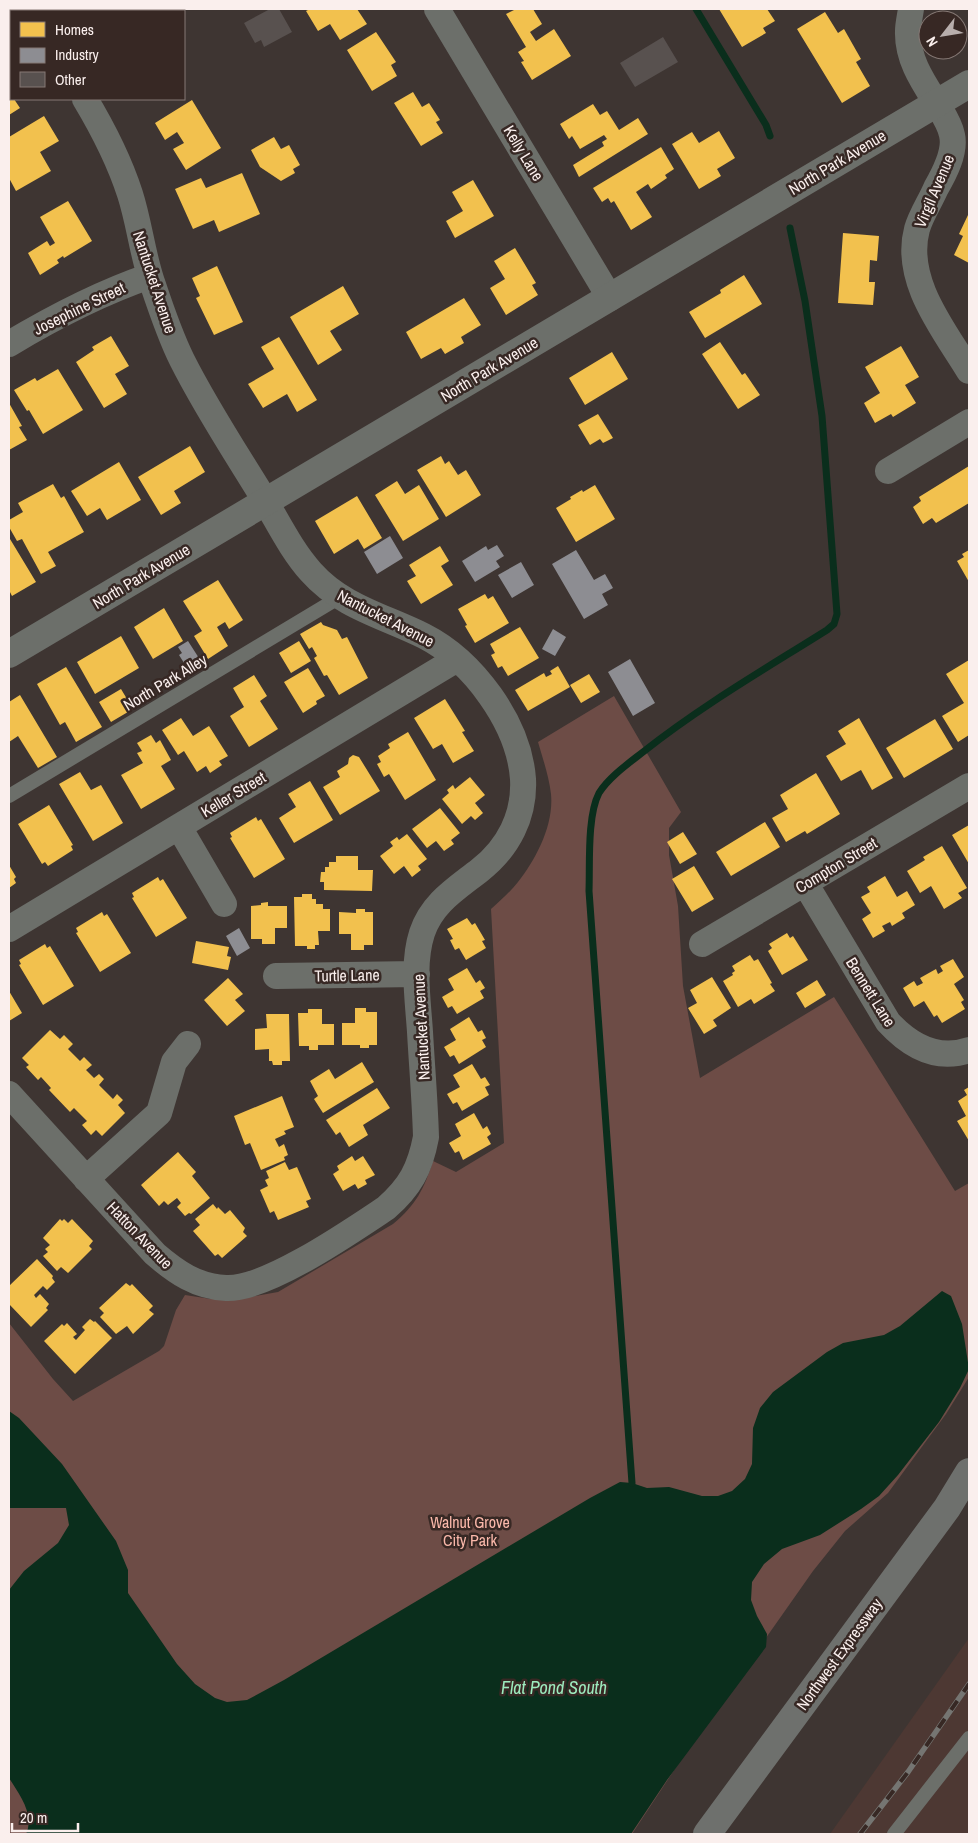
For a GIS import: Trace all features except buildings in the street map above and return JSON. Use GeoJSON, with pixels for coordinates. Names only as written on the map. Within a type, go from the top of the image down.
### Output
{"type":"FeatureCollection","features":[{"type":"Feature","properties":{"kind":"main road","name":"Northwest Expressway"},"geometry":{"type":"LineString","coordinates":[[706,1834],[947,1508],[969,1472]]}},
{"type":"Feature","properties":{"kind":"street","name":"Kelly Lane"},"geometry":{"type":"LineString","coordinates":[[437,9],[610,298]]}},
{"type":"Feature","properties":{"kind":"street","name":"Virgil Avenue"},"geometry":{"type":"LineString","coordinates":[[911,9],[908,32],[911,54],[920,75],[949,125],[953,136],[943,176],[919,221],[916,232],[915,253],[917,270],[928,303],[969,371]]}},
{"type":"Feature","properties":{"kind":"street","name":"North Park Avenue"},"geometry":{"type":"LineString","coordinates":[[9,654],[969,84]]}},
{"type":"Feature","properties":{"kind":"street","name":"Nantucket Avenue"},"geometry":{"type":"LineString","coordinates":[[86,100],[106,134],[131,196],[150,276],[181,358],[208,408],[308,569],[325,587],[340,597],[374,615],[422,635],[458,659],[478,680],[509,726],[523,778],[521,806],[515,828],[505,846],[480,870],[443,898],[432,912],[422,931],[417,953],[426,1137],[422,1157],[413,1178],[400,1195],[386,1208],[332,1242]]}},
{"type":"Feature","properties":{"kind":"street","name":"Josephine Street"},"geometry":{"type":"LineString","coordinates":[[9,344],[103,294],[150,276]]}},
{"type":"Feature","properties":{"kind":"street"},"geometry":{"type":"LineString","coordinates":[[888,472],[969,422]]}},
{"type":"Feature","properties":{"kind":"street","name":"Keller Street"},"geometry":{"type":"LineString","coordinates":[[9,929],[458,659]]}},
{"type":"Feature","properties":{"kind":"street","name":"Compton Street"},"geometry":{"type":"LineString","coordinates":[[702,944],[969,786]]}},
{"type":"Feature","properties":{"kind":"street"},"geometry":{"type":"LineString","coordinates":[[179,828],[224,904]]}},
{"type":"Feature","properties":{"kind":"street","name":"Bennett Lane"},"geometry":{"type":"LineString","coordinates":[[805,883],[888,1022],[897,1032],[909,1042],[932,1053],[946,1055],[958,1054],[969,1050]]}},
{"type":"Feature","properties":{"kind":"street","name":"Turtle Lane"},"geometry":{"type":"LineString","coordinates":[[276,976],[417,974]]}},
{"type":"Feature","properties":{"kind":"street"},"geometry":{"type":"LineString","coordinates":[[86,1179],[159,1113],[176,1058],[188,1044]]}},
{"type":"Feature","properties":{"kind":"street","name":"Hatton Avenue"},"geometry":{"type":"LineString","coordinates":[[9,1094],[155,1254],[187,1278],[206,1285],[226,1288],[245,1286],[281,1272],[332,1242]]}},
{"type":"Feature","properties":{"kind":"lane","name":"North Park Alley"},"geometry":{"type":"LineString","coordinates":[[9,796],[340,597]]}},
{"type":"Feature","properties":{"kind":"lane"},"geometry":{"type":"LineString","coordinates":[[894,1834],[969,1738]]}},
{"type":"Feature","properties":{"kind":"shaded area"},"geometry":{"type":"Polygon","coordinates":[[[969,1638],[969,1834],[830,1834],[969,1638]]]}},
{"type":"Feature","properties":{"kind":"green space","name":"Walnut Grove City Park"},"geometry":{"type":"Polygon","coordinates":[[[614,696],[681,812],[669,828],[669,855],[678,906],[683,986],[700,1078],[834,997],[955,1191],[969,1183],[969,1377],[946,1414],[888,1493],[845,1531],[813,1571],[694,1740],[632,1834],[9,1834],[9,1323],[53,1379],[73,1401],[159,1351],[164,1346],[176,1310],[185,1295],[211,1299],[244,1298],[278,1292],[393,1224],[408,1210],[418,1196],[433,1161],[456,1172],[504,1143],[491,909],[512,889],[525,873],[547,829],[550,818],[551,794],[538,742],[614,696]]]}},
{"type":"Feature","properties":{"kind":"water","name":"Flat Pond South"},"geometry":{"type":"Polygon","coordinates":[[[942,1291],[951,1296],[962,1324],[969,1369],[960,1388],[939,1422],[898,1475],[879,1496],[820,1535],[782,1549],[764,1564],[752,1582],[751,1600],[767,1634],[766,1647],[667,1780],[631,1834],[26,1834],[29,1819],[25,1805],[9,1778],[9,1590],[24,1571],[58,1543],[69,1525],[66,1508],[9,1508],[9,1411],[19,1418],[62,1464],[116,1541],[128,1570],[128,1593],[177,1664],[195,1684],[215,1698],[227,1702],[247,1700],[620,1482],[632,1483],[647,1488],[669,1487],[702,1496],[718,1496],[732,1491],[745,1479],[752,1464],[753,1428],[760,1408],[773,1392],[827,1352],[843,1343],[884,1335],[900,1326],[942,1291]]]}},
{"type":"Feature","properties":{"kind":"waterway"},"geometry":{"type":"LineString","coordinates":[[696,9],[766,125],[770,136]]}},
{"type":"Feature","properties":{"kind":"waterway"},"geometry":{"type":"LineString","coordinates":[[632,1483],[589,891],[591,827],[595,803],[599,793],[608,781],[687,719],[834,624],[837,614],[822,416],[805,301],[790,228]]}},
{"type":"Feature","properties":{"kind":"railway"},"geometry":{"type":"LineString","coordinates":[[860,1834],[908,1772],[969,1684]]}}]}
